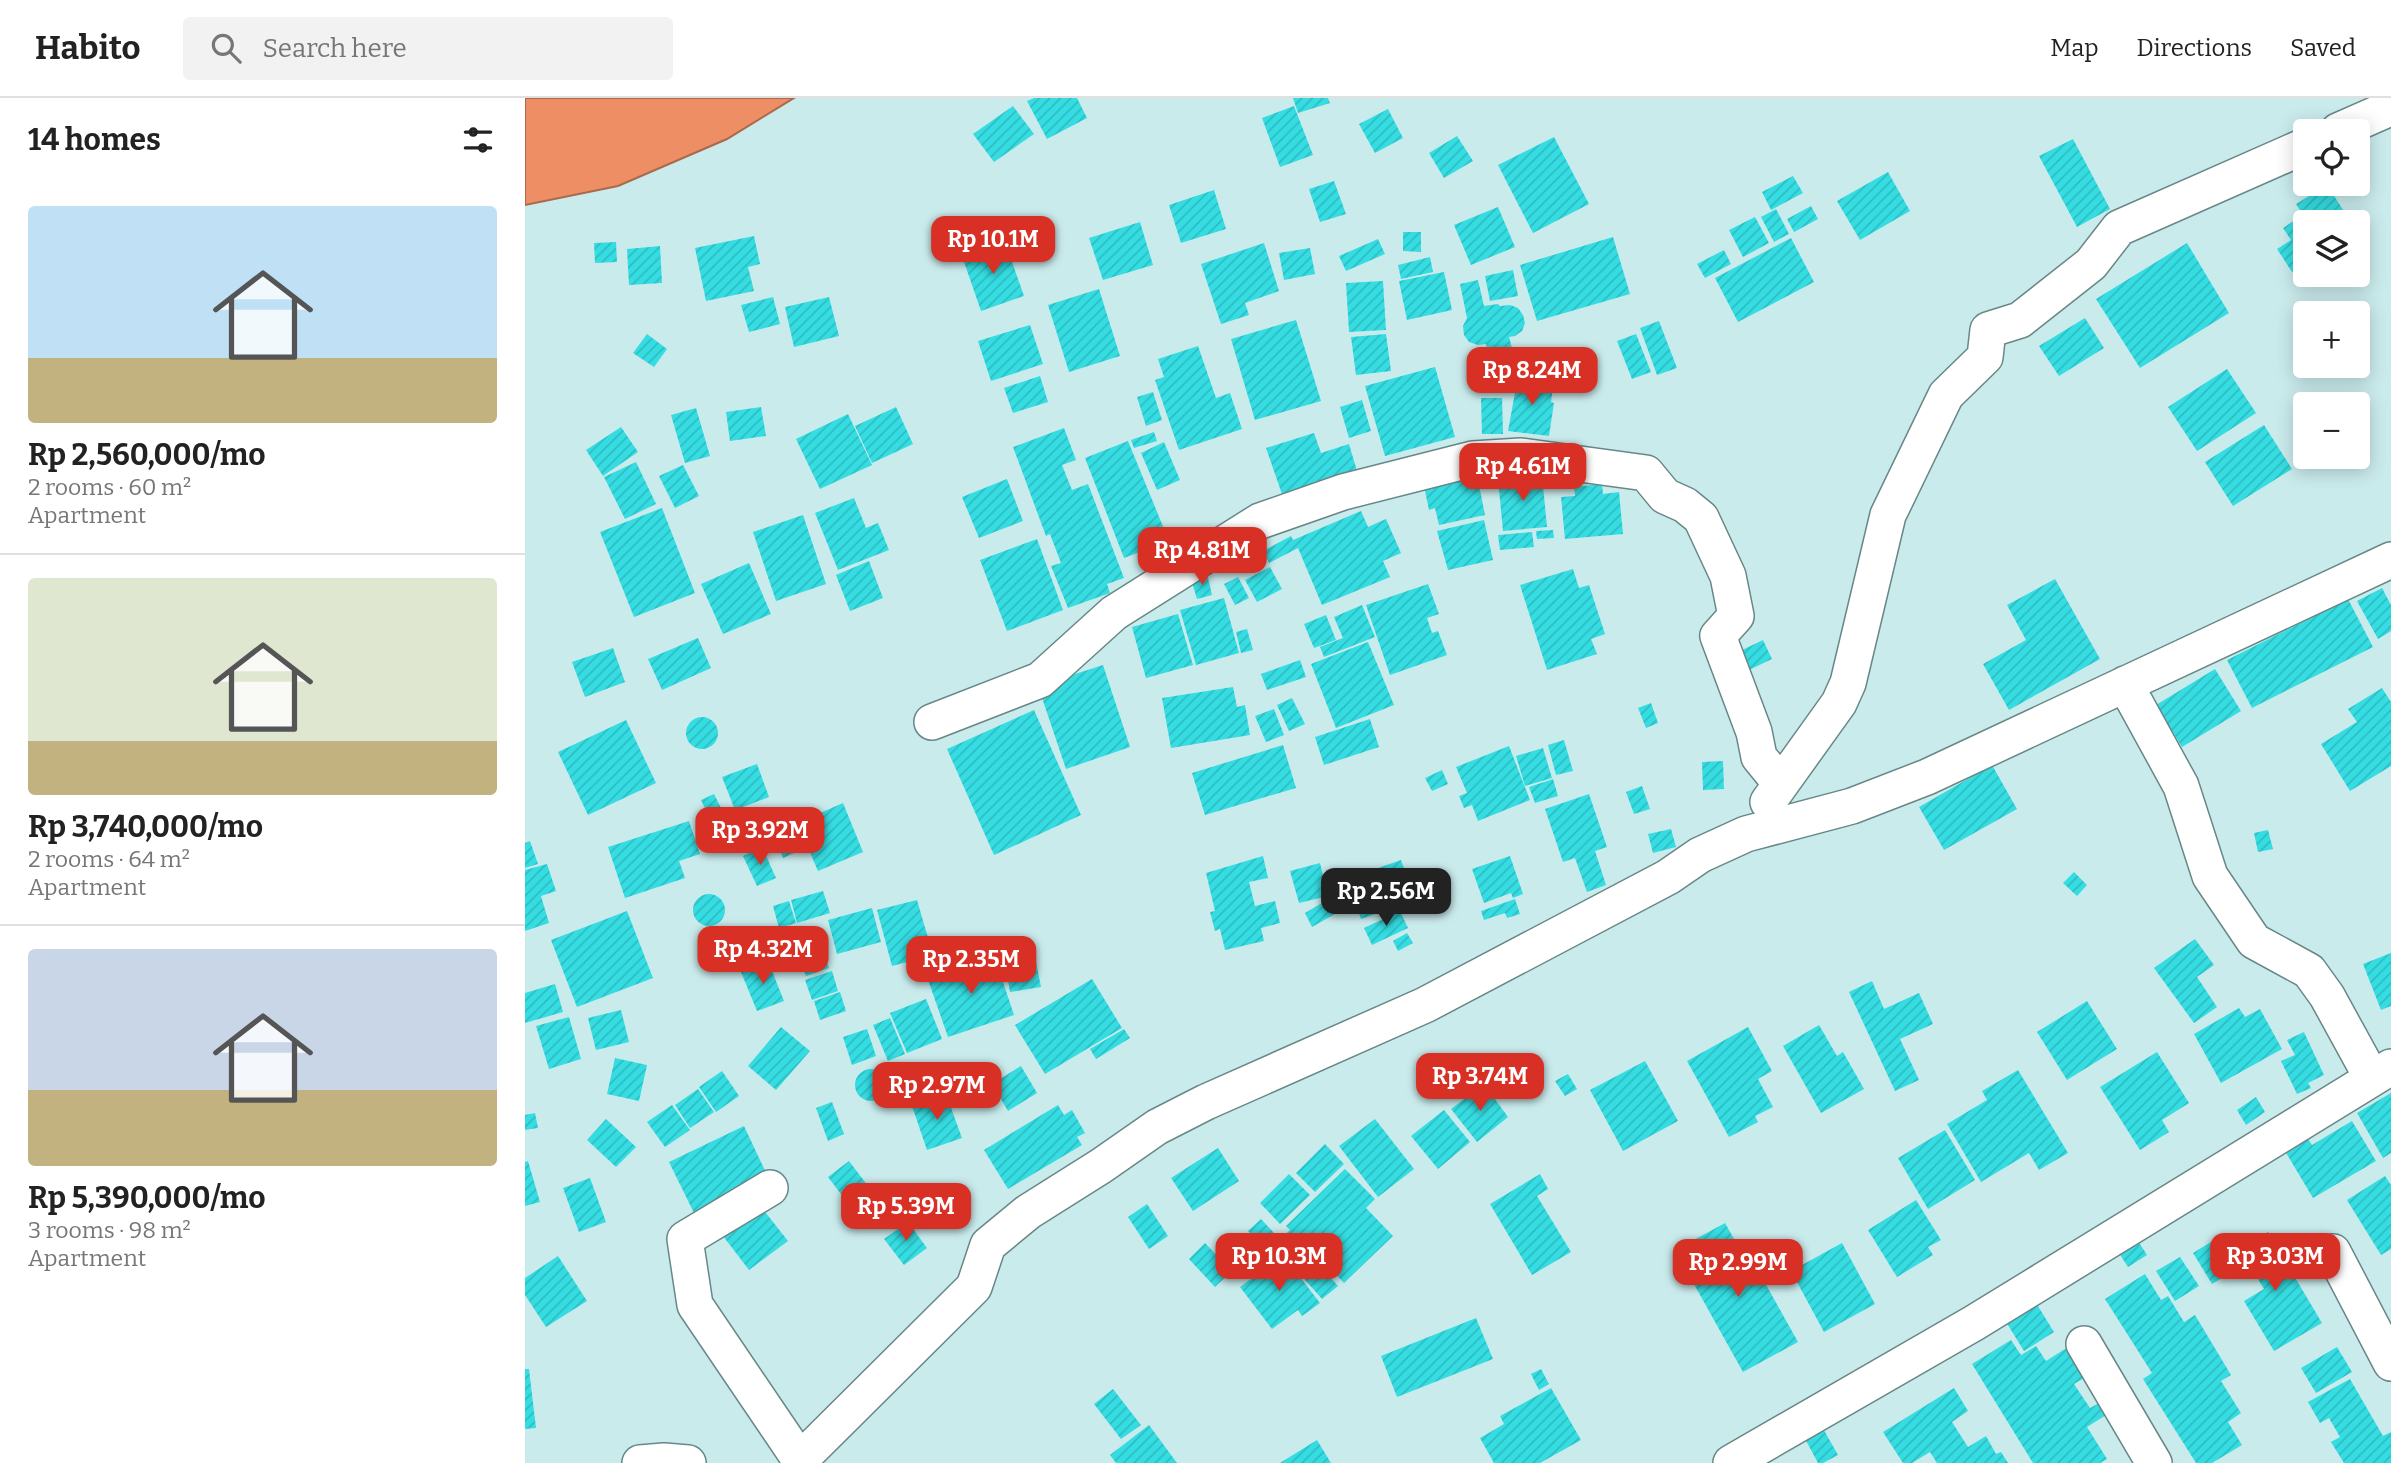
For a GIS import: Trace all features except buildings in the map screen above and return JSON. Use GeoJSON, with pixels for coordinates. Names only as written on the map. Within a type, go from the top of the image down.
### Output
{"type":"FeatureCollection","features":[{"type":"Feature","properties":{"kind":"street"},"geometry":{"type":"LineString","coordinates":[[2365,119],[2388,109]]}},
{"type":"Feature","properties":{"kind":"street"},"geometry":{"type":"LineString","coordinates":[[1746,834],[1839,703],[1848,683],[1888,515],[1946,395],[1985,357],[1988,330],[2020,320],[2091,264],[2119,228],[2293,151]]}},
{"type":"Feature","properties":{"kind":"street"},"geometry":{"type":"LineString","coordinates":[[932,722],[1040,680],[1114,613],[1260,521],[1343,492],[1473,459],[1521,456],[1646,473],[1665,496],[1685,505],[1701,518],[1728,576],[1736,616],[1718,636],[1753,732],[1759,757],[1781,784]]}},
{"type":"Feature","properties":{"kind":"street"},"geometry":{"type":"LineString","coordinates":[[770,1188],[685,1239],[695,1305],[800,1462],[974,1287],[988,1245],[1028,1212],[1101,1167],[1157,1127],[1206,1102],[1425,1005],[1668,877],[1700,855],[1746,834],[1852,806],[1927,777],[2391,560]]}},
{"type":"Feature","properties":{"kind":"street"},"geometry":{"type":"LineString","coordinates":[[1731,1463],[1974,1324],[2381,1073],[2309,971],[2254,941],[2210,876],[2181,786],[2125,684]]}},
{"type":"Feature","properties":{"kind":"street"},"geometry":{"type":"LineString","coordinates":[[2333,1252],[2391,1363]]}},
{"type":"Feature","properties":{"kind":"street"},"geometry":{"type":"LineString","coordinates":[[2084,1344],[2154,1463]]}},
{"type":"Feature","properties":{"kind":"street"},"geometry":{"type":"LineString","coordinates":[[640,1463],[688,1463]]}},
{"type":"Feature","properties":{"kind":"shaded area"},"geometry":{"type":"Polygon","coordinates":[[[525,98],[794,98],[727,139],[618,186],[525,205],[525,98]]]}}]}
